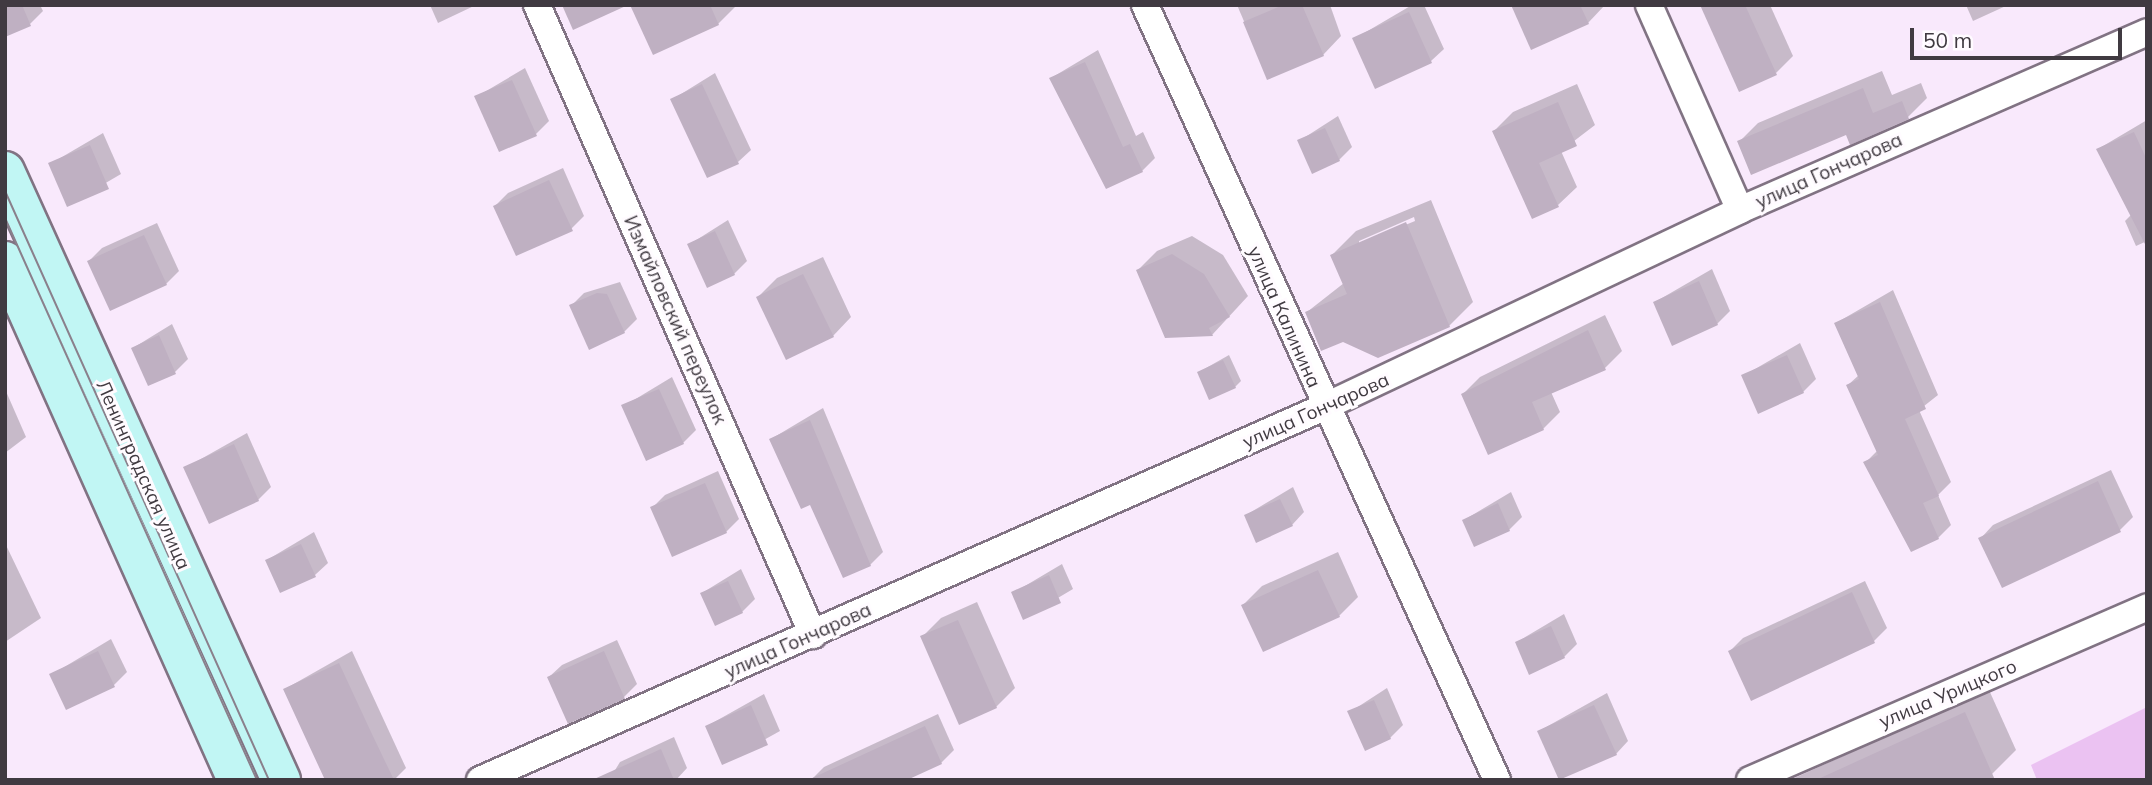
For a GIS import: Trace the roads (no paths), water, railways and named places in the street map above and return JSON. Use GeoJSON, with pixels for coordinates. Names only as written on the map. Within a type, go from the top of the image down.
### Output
{"type":"FeatureCollection","features":[{"type":"Feature","properties":{"kind":"main road","name":"Ленинградская улица"},"geometry":{"type":"LineString","coordinates":[[5,171],[281,780]]}},
{"type":"Feature","properties":{"kind":"main road","name":"Ленинградская улица"},"geometry":{"type":"LineString","coordinates":[[5,261],[237,780]]}},
{"type":"Feature","properties":{"kind":"street","name":"Измайловский переулок"},"geometry":{"type":"LineString","coordinates":[[537,5],[813,635]]}},
{"type":"Feature","properties":{"kind":"street","name":"улица Калинина"},"geometry":{"type":"LineString","coordinates":[[1145,5],[1324,407],[1497,780]]}},
{"type":"Feature","properties":{"kind":"street"},"geometry":{"type":"LineString","coordinates":[[1649,5],[1740,210]]}},
{"type":"Feature","properties":{"kind":"street","name":"улица Гончарова"},"geometry":{"type":"LineString","coordinates":[[480,780],[1324,407],[1740,210],[2147,32]]}},
{"type":"Feature","properties":{"kind":"street","name":"улица Урицкого"},"geometry":{"type":"LineString","coordinates":[[1750,780],[2147,607]]}},
{"type":"Feature","properties":{"kind":"tram line"},"geometry":{"type":"LineString","coordinates":[[5,191],[269,780]]}},
{"type":"Feature","properties":{"kind":"tram line"},"geometry":{"type":"LineString","coordinates":[[5,218],[257,780]]}}]}
